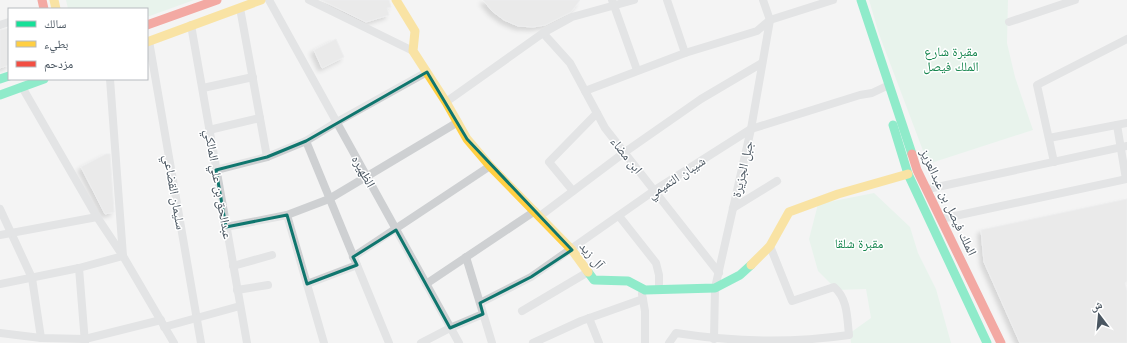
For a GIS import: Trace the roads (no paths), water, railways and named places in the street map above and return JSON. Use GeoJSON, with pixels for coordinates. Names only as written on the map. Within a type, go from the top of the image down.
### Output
{"type":"FeatureCollection","features":[{"type":"Feature","properties":{"kind":"street"},"geometry":{"type":"LineString","coordinates":[[148,25],[217,0]]}},
{"type":"Feature","properties":{"kind":"street"},"geometry":{"type":"LineString","coordinates":[[148,41],[261,0]]}},
{"type":"Feature","properties":{"kind":"street","name":"الظهيره"},"geometry":{"type":"LineString","coordinates":[[269,0],[459,343]]}},
{"type":"Feature","properties":{"kind":"street"},"geometry":{"type":"LineString","coordinates":[[309,0],[413,51],[415,31],[396,0]]}},
{"type":"Feature","properties":{"kind":"street"},"geometry":{"type":"LineString","coordinates":[[446,102],[543,32],[572,17],[613,3],[634,0]]}},
{"type":"Feature","properties":{"kind":"street"},"geometry":{"type":"LineString","coordinates":[[667,0],[685,53]]}},
{"type":"Feature","properties":{"kind":"street","name":"جبل الجزيرة"},"geometry":{"type":"LineString","coordinates":[[714,339],[715,288],[751,129],[770,20],[763,0]]}},
{"type":"Feature","properties":{"kind":"street"},"geometry":{"type":"LineString","coordinates":[[585,90],[685,53],[757,31],[770,20],[833,0]]}},
{"type":"Feature","properties":{"kind":"street","name":"الملك فيصل بن عبدالعزيز"},"geometry":{"type":"LineString","coordinates":[[852,0],[917,170],[928,189],[1001,343]]}},
{"type":"Feature","properties":{"kind":"street","name":"الملك فيصل بن عبدالعزيز"},"geometry":{"type":"LineString","coordinates":[[861,0],[886,86],[908,174],[987,343]]}},
{"type":"Feature","properties":{"kind":"street"},"geometry":{"type":"LineString","coordinates":[[1009,22],[1056,3],[1075,0]]}},
{"type":"Feature","properties":{"kind":"street"},"geometry":{"type":"LineString","coordinates":[[613,3],[637,70]]}},
{"type":"Feature","properties":{"kind":"street"},"geometry":{"type":"LineString","coordinates":[[240,8],[267,157]]}},
{"type":"Feature","properties":{"kind":"street","name":"عبدالحق بن علي المالكي"},"geometry":{"type":"LineString","coordinates":[[191,26],[247,343]]}},
{"type":"Feature","properties":{"kind":"street","name":"ابن مضاء"},"geometry":{"type":"LineString","coordinates":[[543,32],[570,63],[605,128],[655,190],[686,233],[719,273]]}},
{"type":"Feature","properties":{"kind":"street"},"geometry":{"type":"LineString","coordinates":[[1054,162],[1037,85],[1127,39]]}},
{"type":"Feature","properties":{"kind":"street","name":"سليمان القضاعي"},"geometry":{"type":"LineString","coordinates":[[148,41],[201,343]]}},
{"type":"Feature","properties":{"kind":"street","name":"آل زيد"},"geometry":{"type":"LineString","coordinates":[[413,51],[446,102],[467,139],[490,166],[572,250],[594,280],[628,281],[645,290],[715,288],[740,275],[770,246],[789,212],[838,194],[908,174]]}},
{"type":"Feature","properties":{"kind":"street"},"geometry":{"type":"LineString","coordinates":[[426,284],[466,257],[573,191],[624,152],[701,99],[762,63]]}},
{"type":"Feature","properties":{"kind":"street"},"geometry":{"type":"LineString","coordinates":[[216,170],[267,157],[306,141],[427,72]]}},
{"type":"Feature","properties":{"kind":"street"},"geometry":{"type":"LineString","coordinates":[[203,88],[253,77]]}},
{"type":"Feature","properties":{"kind":"street"},"geometry":{"type":"LineString","coordinates":[[0,95],[41,80]]}},
{"type":"Feature","properties":{"kind":"street"},"geometry":{"type":"LineString","coordinates":[[110,80],[123,256]]}},
{"type":"Feature","properties":{"kind":"street","name":"شيبان التميمي"},"geometry":{"type":"LineString","coordinates":[[480,303],[531,277],[572,250],[655,190],[751,129],[886,86]]}},
{"type":"Feature","properties":{"kind":"street"},"geometry":{"type":"LineString","coordinates":[[22,87],[97,217],[123,256],[174,343]]}},
{"type":"Feature","properties":{"kind":"street"},"geometry":{"type":"LineString","coordinates":[[573,191],[549,162],[597,113]]}},
{"type":"Feature","properties":{"kind":"street"},"geometry":{"type":"LineString","coordinates":[[210,130],[260,118]]}},
{"type":"Feature","properties":{"kind":"street"},"geometry":{"type":"LineString","coordinates":[[226,227],[287,215],[329,199],[458,122]]}},
{"type":"Feature","properties":{"kind":"street"},"geometry":{"type":"LineString","coordinates":[[1049,138],[1127,123]]}},
{"type":"Feature","properties":{"kind":"street"},"geometry":{"type":"LineString","coordinates":[[941,219],[1126,179],[1124,147],[1116,125]]}},
{"type":"Feature","properties":{"kind":"street"},"geometry":{"type":"LineString","coordinates":[[306,141],[389,343]]}},
{"type":"Feature","properties":{"kind":"street"},"geometry":{"type":"LineString","coordinates":[[928,189],[1124,147]]}},
{"type":"Feature","properties":{"kind":"street"},"geometry":{"type":"LineString","coordinates":[[353,257],[396,230],[490,166]]}},
{"type":"Feature","properties":{"kind":"street"},"geometry":{"type":"LineString","coordinates":[[733,208],[777,181]]}},
{"type":"Feature","properties":{"kind":"street"},"geometry":{"type":"LineString","coordinates":[[0,209],[32,278],[41,338]]}},
{"type":"Feature","properties":{"kind":"street"},"geometry":{"type":"LineString","coordinates":[[287,215],[324,343]]}},
{"type":"Feature","properties":{"kind":"street"},"geometry":{"type":"LineString","coordinates":[[619,216],[656,263],[659,275],[659,289]]}},
{"type":"Feature","properties":{"kind":"street"},"geometry":{"type":"LineString","coordinates":[[0,236],[97,217]]}},
{"type":"Feature","properties":{"kind":"street"},"geometry":{"type":"LineString","coordinates":[[669,343],[676,333],[714,339],[785,342],[815,342],[849,334],[845,301],[840,292],[834,287],[792,301],[770,246]]}},
{"type":"Feature","properties":{"kind":"street"},"geometry":{"type":"LineString","coordinates":[[233,266],[272,255]]}},
{"type":"Feature","properties":{"kind":"street"},"geometry":{"type":"LineString","coordinates":[[0,284],[79,268],[123,256]]}},
{"type":"Feature","properties":{"kind":"street"},"geometry":{"type":"LineString","coordinates":[[466,257],[492,343]]}},
{"type":"Feature","properties":{"kind":"street"},"geometry":{"type":"LineString","coordinates":[[307,284],[357,265]]}},
{"type":"Feature","properties":{"kind":"street"},"geometry":{"type":"LineString","coordinates":[[79,268],[85,341]]}},
{"type":"Feature","properties":{"kind":"street"},"geometry":{"type":"LineString","coordinates":[[522,311],[588,272]]}},
{"type":"Feature","properties":{"kind":"street"},"geometry":{"type":"LineString","coordinates":[[237,290],[268,285]]}},
{"type":"Feature","properties":{"kind":"street"},"geometry":{"type":"LineString","coordinates":[[640,287],[645,312],[645,343]]}},
{"type":"Feature","properties":{"kind":"street"},"geometry":{"type":"LineString","coordinates":[[533,343],[589,318],[643,299]]}},
{"type":"Feature","properties":{"kind":"street"},"geometry":{"type":"LineString","coordinates":[[0,333],[85,341],[163,324],[197,319],[240,306]]}},
{"type":"Feature","properties":{"kind":"street"},"geometry":{"type":"LineString","coordinates":[[421,343],[450,328],[483,314]]}},
{"type":"Feature","properties":{"kind":"street"},"geometry":{"type":"LineString","coordinates":[[589,318],[599,343]]}},
{"type":"Feature","properties":{"kind":"park label","name":"مقبرة شارع الملك فيصل"},"geometry":{"type":"Point","coordinates":[951,58]}},
{"type":"Feature","properties":{"kind":"park label","name":"مقبرة شلقا"},"geometry":{"type":"Point","coordinates":[859,243]}}]}
